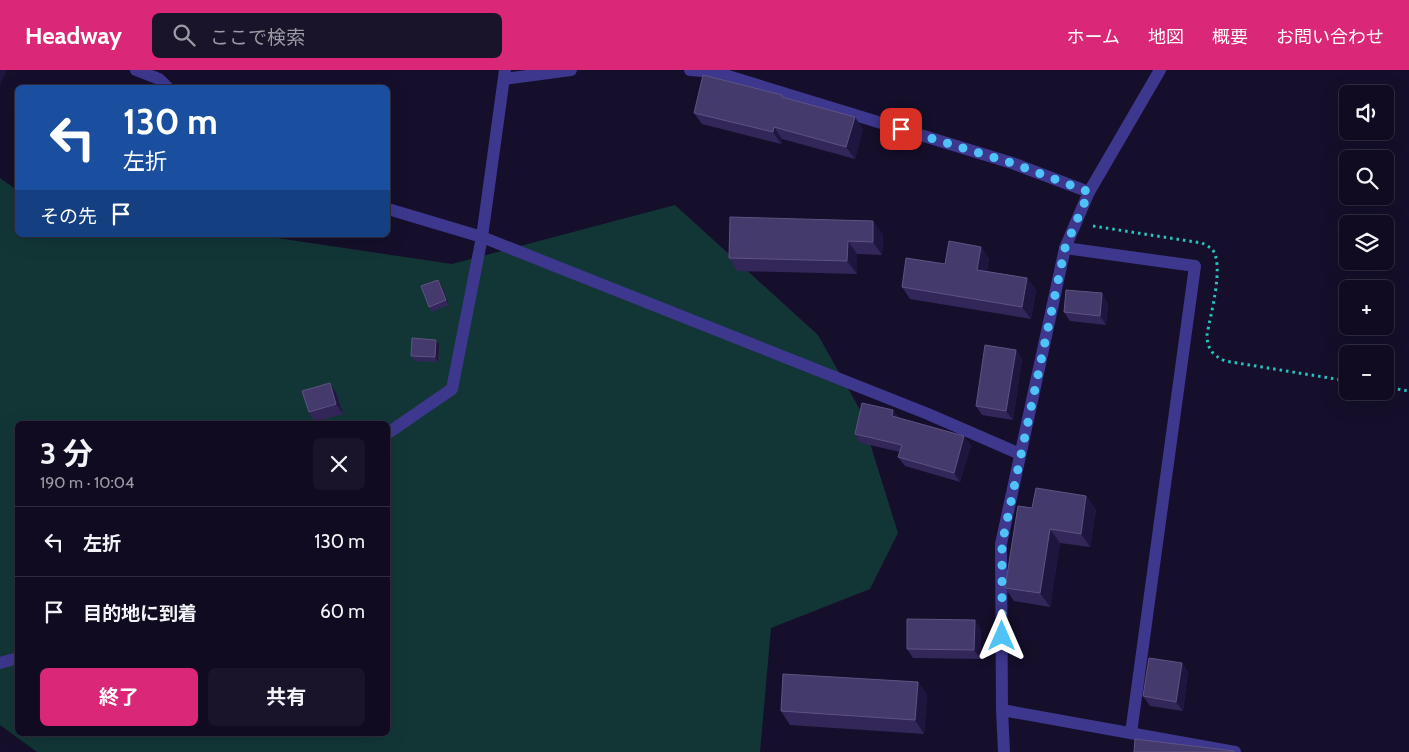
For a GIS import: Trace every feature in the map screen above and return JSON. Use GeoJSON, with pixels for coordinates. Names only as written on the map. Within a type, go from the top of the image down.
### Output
{"type":"FeatureCollection","features":[{"type":"Feature","properties":{"kind":"street"},"geometry":{"type":"LineString","coordinates":[[136,70],[159,79],[165,85]]}},
{"type":"Feature","properties":{"kind":"street"},"geometry":{"type":"LineString","coordinates":[[390,432],[452,389],[482,237],[505,75],[571,70]]}},
{"type":"Feature","properties":{"kind":"street"},"geometry":{"type":"LineString","coordinates":[[690,70],[715,72],[1012,163],[1089,192]]}},
{"type":"Feature","properties":{"kind":"street"},"geometry":{"type":"LineString","coordinates":[[1004,752],[1002,710],[1002,544],[1065,248],[1089,192],[1160,70]]}},
{"type":"Feature","properties":{"kind":"street"},"geometry":{"type":"LineString","coordinates":[[390,210],[482,237],[928,414],[1020,454]]}},
{"type":"Feature","properties":{"kind":"street"},"geometry":{"type":"LineString","coordinates":[[1065,248],[1195,266],[1130,733]]}},
{"type":"Feature","properties":{"kind":"street"},"geometry":{"type":"LineString","coordinates":[[0,663],[15,659]]}},
{"type":"Feature","properties":{"kind":"street"},"geometry":{"type":"LineString","coordinates":[[1002,710],[1235,752]]}},
{"type":"Feature","properties":{"kind":"path"},"geometry":{"type":"LineString","coordinates":[[1075,223],[1202,244],[1212,248],[1218,272],[1207,344],[1216,356],[1225,361],[1339,379]]}},
{"type":"Feature","properties":{"kind":"path"},"geometry":{"type":"LineString","coordinates":[[1394,388],[1409,390]]}},
{"type":"Feature","properties":{"kind":"green space"},"geometry":{"type":"Polygon","coordinates":[[[0,178],[15,188],[15,237],[270,237],[452,264],[675,205],[818,335],[859,408],[898,533],[870,589],[771,628],[760,752],[37,752],[15,736],[390,736],[390,421],[15,421],[15,736],[0,725],[0,178]]]}},
{"type":"Feature","properties":{"kind":"building"},"geometry":{"type":"Polygon","coordinates":[[[703,75],[782,95],[782,97],[855,117],[846,147],[774,127],[773,132],[694,113],[703,75]]]}},
{"type":"Feature","properties":{"kind":"building"},"geometry":{"type":"Polygon","coordinates":[[[730,217],[873,221],[873,242],[848,241],[847,261],[729,258],[730,217]]]}},
{"type":"Feature","properties":{"kind":"building"},"geometry":{"type":"Polygon","coordinates":[[[949,241],[981,247],[977,270],[1027,278],[1022,307],[902,287],[906,258],[945,264],[949,241]]]}},
{"type":"Feature","properties":{"kind":"building"},"geometry":{"type":"Polygon","coordinates":[[[438,280],[446,300],[429,307],[421,286],[438,280]]]}},
{"type":"Feature","properties":{"kind":"building"},"geometry":{"type":"Polygon","coordinates":[[[1066,290],[1102,293],[1100,316],[1064,312],[1066,290]]]}},
{"type":"Feature","properties":{"kind":"building"},"geometry":{"type":"Polygon","coordinates":[[[412,338],[436,340],[435,357],[411,356],[412,338]]]}},
{"type":"Feature","properties":{"kind":"building"},"geometry":{"type":"Polygon","coordinates":[[[985,345],[1016,350],[1006,411],[976,406],[985,345]]]}},
{"type":"Feature","properties":{"kind":"building"},"geometry":{"type":"Polygon","coordinates":[[[330,383],[336,404],[309,412],[302,391],[330,383]]]}},
{"type":"Feature","properties":{"kind":"building"},"geometry":{"type":"Polygon","coordinates":[[[862,403],[893,410],[892,416],[964,436],[954,473],[898,457],[902,445],[855,434],[862,403]]]}},
{"type":"Feature","properties":{"kind":"building"},"geometry":{"type":"Polygon","coordinates":[[[1036,488],[1086,496],[1081,534],[1050,529],[1040,593],[1005,588],[1018,506],[1032,508],[1036,488]]]}},
{"type":"Feature","properties":{"kind":"building"},"geometry":{"type":"Polygon","coordinates":[[[907,619],[975,620],[974,650],[907,649],[907,619]]]}},
{"type":"Feature","properties":{"kind":"building"},"geometry":{"type":"Polygon","coordinates":[[[1149,658],[1182,663],[1176,702],[1143,696],[1149,658]]]}},
{"type":"Feature","properties":{"kind":"building"},"geometry":{"type":"Polygon","coordinates":[[[783,674],[918,682],[915,720],[781,711],[783,674]]]}},
{"type":"Feature","properties":{"kind":"building"},"geometry":{"type":"Polygon","coordinates":[[[1135,739],[1234,751],[1234,752],[1134,752],[1135,739]]]}},
{"type":"Feature","properties":{"kind":"route"},"geometry":{"type":"LineString","coordinates":[[901,129],[1012,163],[1089,192],[1065,248],[1002,544],[1002,636]]}}]}
